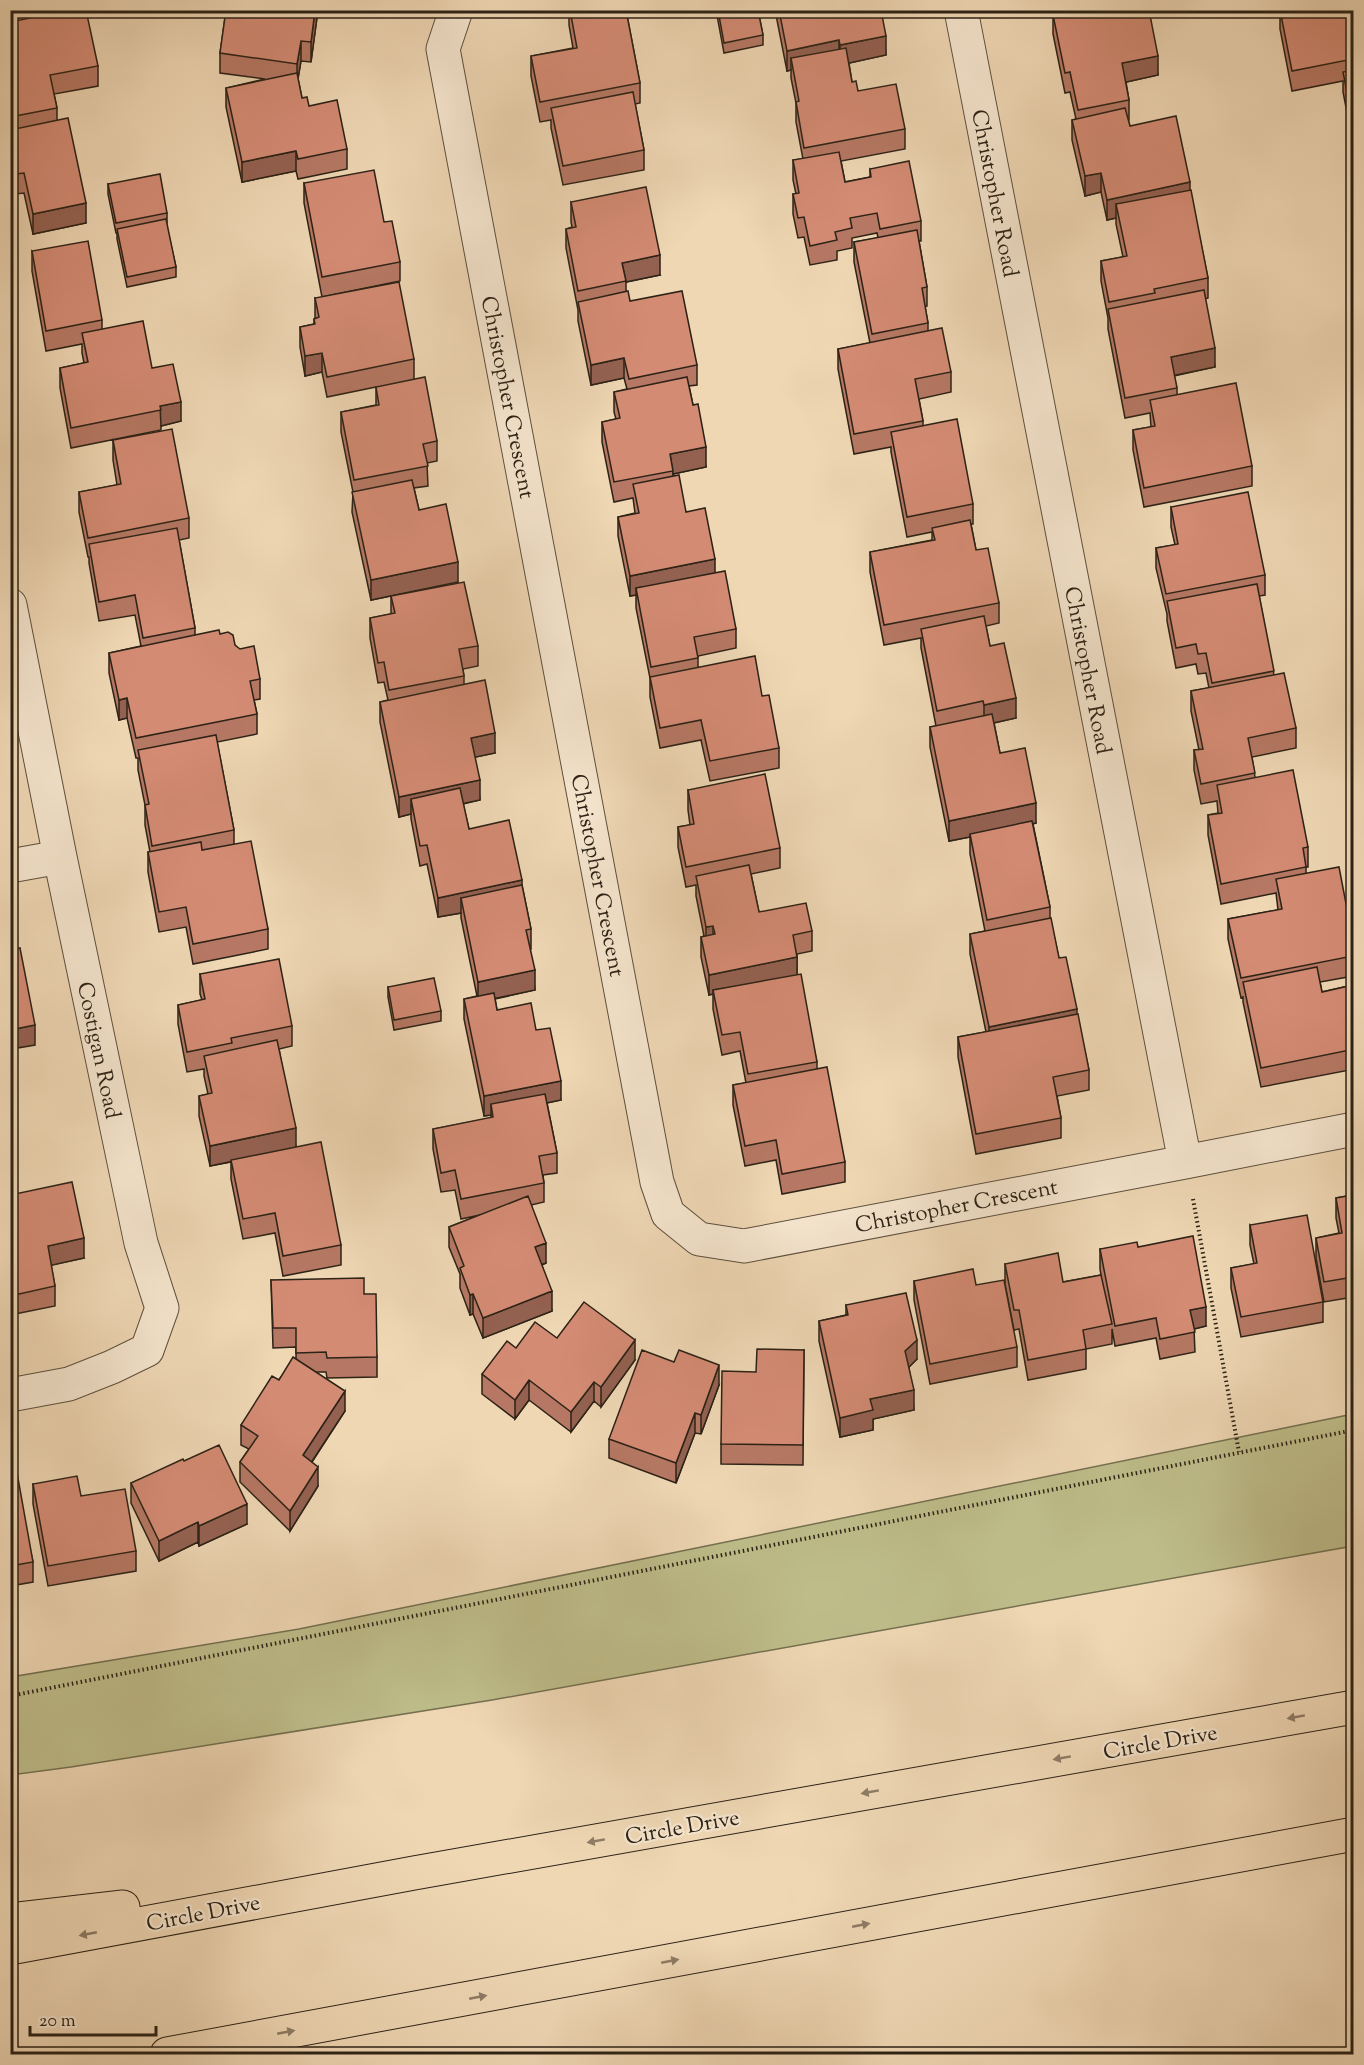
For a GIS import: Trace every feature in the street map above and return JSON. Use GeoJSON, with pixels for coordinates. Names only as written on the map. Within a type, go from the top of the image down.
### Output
{"type":"FeatureCollection","features":[{"type":"Feature","properties":{"kind":"highway","name":"Circle Drive"},"geometry":{"type":"LineString","coordinates":[[10,1948],[414,1873],[1353,1707]]}},
{"type":"Feature","properties":{"kind":"highway"},"geometry":{"type":"LineString","coordinates":[[167,2055],[1353,1834]]}},
{"type":"Feature","properties":{"kind":"highway"},"geometry":{"type":"LineString","coordinates":[[10,1920],[414,1873]]}},
{"type":"Feature","properties":{"kind":"street","name":"Christopher Crescent"},"geometry":{"type":"LineString","coordinates":[[456,10],[443,49],[657,1182],[668,1214],[699,1239],[744,1246],[1185,1162]]}},
{"type":"Feature","properties":{"kind":"street","name":"Christopher Road"},"geometry":{"type":"LineString","coordinates":[[961,10],[1185,1162]]}},
{"type":"Feature","properties":{"kind":"street","name":"Costigan Road"},"geometry":{"type":"LineString","coordinates":[[10,604],[60,857],[141,1243],[162,1308],[147,1350],[69,1384],[10,1395]]}},
{"type":"Feature","properties":{"kind":"street"},"geometry":{"type":"LineString","coordinates":[[10,866],[60,857]]}},
{"type":"Feature","properties":{"kind":"street"},"geometry":{"type":"LineString","coordinates":[[1185,1162],[1353,1129]]}},
{"type":"Feature","properties":{"kind":"path"},"geometry":{"type":"LineString","coordinates":[[1194,1202],[1239,1452]]}},
{"type":"Feature","properties":{"kind":"path"},"geometry":{"type":"LineString","coordinates":[[10,1696],[1353,1430]]}},
{"type":"Feature","properties":{"kind":"shaded area"},"geometry":{"type":"Polygon","coordinates":[[[1353,1414],[1353,1546],[492,1700],[11,1775],[11,1677],[299,1629],[1353,1414]]]}},
{"type":"Feature","properties":{"kind":"building"},"geometry":{"type":"Polygon","coordinates":[[[70,10],[86,10],[98,66],[50,75],[57,108],[10,117],[10,22],[70,10]]]}},
{"type":"Feature","properties":{"kind":"building"},"geometry":{"type":"Polygon","coordinates":[[[226,10],[315,10],[311,42],[301,41],[297,64],[220,53],[226,10]]]}},
{"type":"Feature","properties":{"kind":"building"},"geometry":{"type":"Polygon","coordinates":[[[570,10],[626,10],[640,83],[540,102],[531,56],[577,48],[570,10]]]}},
{"type":"Feature","properties":{"kind":"building"},"geometry":{"type":"Polygon","coordinates":[[[718,10],[758,10],[763,35],[724,43],[718,10]]]}},
{"type":"Feature","properties":{"kind":"building"},"geometry":{"type":"Polygon","coordinates":[[[779,10],[881,10],[886,36],[840,45],[839,40],[787,51],[779,10]]]}},
{"type":"Feature","properties":{"kind":"building"},"geometry":{"type":"Polygon","coordinates":[[[1073,10],[1149,10],[1158,56],[1122,63],[1129,100],[1078,110],[1070,72],[1065,73],[1053,15],[1073,10]]]}},
{"type":"Feature","properties":{"kind":"building"},"geometry":{"type":"Polygon","coordinates":[[[1280,10],[1353,10],[1353,59],[1292,71],[1280,10]]]}},
{"type":"Feature","properties":{"kind":"building"},"geometry":{"type":"Polygon","coordinates":[[[846,48],[852,82],[856,81],[858,91],[896,84],[905,129],[804,148],[791,58],[846,48]]]}},
{"type":"Feature","properties":{"kind":"building"},"geometry":{"type":"Polygon","coordinates":[[[1353,70],[1353,123],[1343,72],[1353,70]]]}},
{"type":"Feature","properties":{"kind":"building"},"geometry":{"type":"Polygon","coordinates":[[[297,73],[302,98],[307,97],[309,106],[337,100],[347,149],[298,159],[296,151],[242,162],[226,88],[297,73]]]}},
{"type":"Feature","properties":{"kind":"building"},"geometry":{"type":"Polygon","coordinates":[[[633,92],[644,150],[563,166],[551,108],[633,92]]]}},
{"type":"Feature","properties":{"kind":"building"},"geometry":{"type":"Polygon","coordinates":[[[1125,108],[1130,126],[1176,116],[1190,182],[1107,200],[1101,173],[1085,176],[1072,120],[1125,108]]]}},
{"type":"Feature","properties":{"kind":"building"},"geometry":{"type":"Polygon","coordinates":[[[68,118],[86,203],[33,214],[24,173],[16,174],[10,147],[10,130],[68,118]]]}},
{"type":"Feature","properties":{"kind":"building"},"geometry":{"type":"Polygon","coordinates":[[[839,152],[845,182],[871,177],[870,169],[909,161],[921,221],[880,229],[877,213],[850,218],[852,228],[835,232],[837,240],[810,246],[804,217],[798,218],[793,194],[799,193],[793,160],[839,152]]]}},
{"type":"Feature","properties":{"kind":"building"},"geometry":{"type":"Polygon","coordinates":[[[374,170],[384,222],[392,221],[400,262],[322,277],[304,183],[374,170]]]}},
{"type":"Feature","properties":{"kind":"building"},"geometry":{"type":"Polygon","coordinates":[[[160,174],[167,213],[116,223],[108,184],[160,174]]]}},
{"type":"Feature","properties":{"kind":"building"},"geometry":{"type":"Polygon","coordinates":[[[646,187],[660,255],[622,263],[626,281],[578,291],[566,229],[576,227],[571,202],[646,187]]]}},
{"type":"Feature","properties":{"kind":"building"},"geometry":{"type":"Polygon","coordinates":[[[1191,190],[1208,278],[1154,289],[1155,293],[1109,302],[1101,261],[1127,256],[1116,204],[1191,190]]]}},
{"type":"Feature","properties":{"kind":"building"},"geometry":{"type":"Polygon","coordinates":[[[166,219],[176,267],[127,277],[117,229],[166,219]]]}},
{"type":"Feature","properties":{"kind":"building"},"geometry":{"type":"Polygon","coordinates":[[[917,230],[927,287],[922,288],[928,323],[872,334],[854,242],[917,230]]]}},
{"type":"Feature","properties":{"kind":"building"},"geometry":{"type":"Polygon","coordinates":[[[88,241],[102,320],[46,331],[32,251],[88,241]]]}},
{"type":"Feature","properties":{"kind":"building"},"geometry":{"type":"Polygon","coordinates":[[[399,282],[414,359],[327,377],[322,353],[305,356],[300,327],[315,324],[314,319],[319,317],[315,298],[399,282]]]}},
{"type":"Feature","properties":{"kind":"building"},"geometry":{"type":"Polygon","coordinates":[[[1204,290],[1215,348],[1171,357],[1177,388],[1125,398],[1108,309],[1204,290]]]}},
{"type":"Feature","properties":{"kind":"building"},"geometry":{"type":"Polygon","coordinates":[[[628,291],[630,301],[682,291],[697,365],[629,379],[624,358],[591,365],[578,302],[628,291]]]}},
{"type":"Feature","properties":{"kind":"building"},"geometry":{"type":"Polygon","coordinates":[[[143,321],[152,368],[173,364],[181,402],[160,406],[161,410],[71,428],[60,368],[88,362],[82,333],[143,321]]]}},
{"type":"Feature","properties":{"kind":"building"},"geometry":{"type":"Polygon","coordinates":[[[942,328],[951,372],[915,379],[923,421],[854,434],[838,349],[942,328]]]}},
{"type":"Feature","properties":{"kind":"building"},"geometry":{"type":"Polygon","coordinates":[[[425,377],[437,441],[423,444],[428,466],[354,480],[341,412],[379,405],[376,387],[425,377]]]}},
{"type":"Feature","properties":{"kind":"building"},"geometry":{"type":"Polygon","coordinates":[[[687,377],[693,405],[698,404],[706,447],[670,454],[673,471],[614,482],[602,422],[620,418],[614,392],[687,377]]]}},
{"type":"Feature","properties":{"kind":"building"},"geometry":{"type":"Polygon","coordinates":[[[1236,383],[1252,466],[1144,488],[1133,430],[1155,426],[1150,400],[1236,383]]]}},
{"type":"Feature","properties":{"kind":"building"},"geometry":{"type":"Polygon","coordinates":[[[957,419],[973,504],[907,517],[891,432],[957,419]]]}},
{"type":"Feature","properties":{"kind":"building"},"geometry":{"type":"Polygon","coordinates":[[[172,429],[189,518],[88,538],[79,492],[121,484],[113,440],[172,429]]]}},
{"type":"Feature","properties":{"kind":"building"},"geometry":{"type":"Polygon","coordinates":[[[679,475],[686,512],[705,508],[715,559],[630,576],[618,517],[639,513],[633,484],[679,475]]]}},
{"type":"Feature","properties":{"kind":"building"},"geometry":{"type":"Polygon","coordinates":[[[412,480],[419,510],[446,504],[458,562],[371,580],[352,492],[412,480]]]}},
{"type":"Feature","properties":{"kind":"building"},"geometry":{"type":"Polygon","coordinates":[[[1248,492],[1265,575],[1166,594],[1156,548],[1178,544],[1171,507],[1248,492]]]}},
{"type":"Feature","properties":{"kind":"building"},"geometry":{"type":"Polygon","coordinates":[[[970,520],[976,550],[988,548],[999,603],[884,625],[870,552],[935,540],[932,528],[970,520]]]}},
{"type":"Feature","properties":{"kind":"building"},"geometry":{"type":"Polygon","coordinates":[[[177,528],[195,628],[143,638],[135,595],[99,602],[89,544],[177,528]]]}},
{"type":"Feature","properties":{"kind":"building"},"geometry":{"type":"Polygon","coordinates":[[[725,571],[736,629],[694,637],[698,658],[651,667],[636,588],[725,571]]]}},
{"type":"Feature","properties":{"kind":"building"},"geometry":{"type":"Polygon","coordinates":[[[464,582],[478,646],[459,649],[464,676],[389,690],[384,662],[378,663],[370,618],[395,613],[391,596],[464,582]]]}},
{"type":"Feature","properties":{"kind":"building"},"geometry":{"type":"Polygon","coordinates":[[[1257,584],[1274,671],[1212,683],[1206,653],[1198,654],[1196,644],[1176,648],[1167,601],[1257,584]]]}},
{"type":"Feature","properties":{"kind":"building"},"geometry":{"type":"Polygon","coordinates":[[[984,616],[990,646],[1004,643],[1016,698],[984,705],[983,701],[937,711],[921,629],[984,616]]]}},
{"type":"Feature","properties":{"kind":"building"},"geometry":{"type":"Polygon","coordinates":[[[219,630],[220,634],[228,632],[233,635],[235,645],[240,649],[254,646],[260,679],[250,681],[257,714],[136,738],[127,698],[119,700],[109,653],[219,630]]]}},
{"type":"Feature","properties":{"kind":"building"},"geometry":{"type":"Polygon","coordinates":[[[755,656],[762,696],[769,695],[779,748],[710,761],[701,720],[660,728],[650,677],[755,656]]]}},
{"type":"Feature","properties":{"kind":"building"},"geometry":{"type":"Polygon","coordinates":[[[1284,673],[1296,728],[1248,738],[1255,773],[1201,784],[1194,750],[1203,749],[1191,691],[1284,673]]]}},
{"type":"Feature","properties":{"kind":"building"},"geometry":{"type":"Polygon","coordinates":[[[485,680],[495,733],[471,738],[480,780],[399,797],[380,702],[485,680]]]}},
{"type":"Feature","properties":{"kind":"building"},"geometry":{"type":"Polygon","coordinates":[[[992,714],[1000,753],[1025,748],[1036,803],[949,821],[930,727],[992,714]]]}},
{"type":"Feature","properties":{"kind":"building"},"geometry":{"type":"Polygon","coordinates":[[[216,735],[234,830],[152,846],[145,805],[149,804],[138,750],[216,735]]]}},
{"type":"Feature","properties":{"kind":"building"},"geometry":{"type":"Polygon","coordinates":[[[1293,770],[1308,847],[1303,848],[1306,867],[1221,884],[1208,815],[1222,813],[1217,785],[1293,770]]]}},
{"type":"Feature","properties":{"kind":"building"},"geometry":{"type":"Polygon","coordinates":[[[765,774],[780,848],[686,867],[678,827],[694,824],[688,790],[765,774]]]}},
{"type":"Feature","properties":{"kind":"building"},"geometry":{"type":"Polygon","coordinates":[[[460,788],[469,829],[509,820],[522,880],[438,898],[427,845],[420,846],[411,799],[460,788]]]}},
{"type":"Feature","properties":{"kind":"building"},"geometry":{"type":"Polygon","coordinates":[[[1032,821],[1050,907],[987,920],[970,834],[1032,821]]]}},
{"type":"Feature","properties":{"kind":"building"},"geometry":{"type":"Polygon","coordinates":[[[251,841],[268,929],[193,944],[186,907],[159,912],[148,852],[201,842],[202,850],[251,841]]]}},
{"type":"Feature","properties":{"kind":"building"},"geometry":{"type":"Polygon","coordinates":[[[749,865],[759,912],[806,903],[812,931],[793,935],[797,957],[709,975],[701,937],[715,934],[713,926],[706,927],[696,876],[749,865]]]}},
{"type":"Feature","properties":{"kind":"building"},"geometry":{"type":"Polygon","coordinates":[[[1339,867],[1353,940],[1353,956],[1241,978],[1228,919],[1282,909],[1276,879],[1339,867]]]}},
{"type":"Feature","properties":{"kind":"building"},"geometry":{"type":"Polygon","coordinates":[[[522,885],[531,929],[526,930],[535,970],[478,982],[461,898],[522,885]]]}},
{"type":"Feature","properties":{"kind":"building"},"geometry":{"type":"Polygon","coordinates":[[[1051,918],[1059,958],[1066,957],[1077,1009],[989,1027],[970,934],[1051,918]]]}},
{"type":"Feature","properties":{"kind":"building"},"geometry":{"type":"Polygon","coordinates":[[[20,948],[35,1025],[10,1030],[10,950],[20,948]]]}},
{"type":"Feature","properties":{"kind":"building"},"geometry":{"type":"Polygon","coordinates":[[[279,959],[292,1026],[231,1038],[232,1043],[187,1052],[178,1005],[205,999],[200,974],[279,959]]]}},
{"type":"Feature","properties":{"kind":"building"},"geometry":{"type":"Polygon","coordinates":[[[1317,967],[1322,992],[1353,985],[1353,1044],[1349,1045],[1350,1050],[1261,1068],[1243,982],[1317,967]]]}},
{"type":"Feature","properties":{"kind":"building"},"geometry":{"type":"Polygon","coordinates":[[[801,974],[817,1062],[748,1074],[740,1032],[722,1035],[713,990],[801,974]]]}},
{"type":"Feature","properties":{"kind":"building"},"geometry":{"type":"Polygon","coordinates":[[[434,978],[441,1011],[394,1020],[388,987],[434,978]]]}},
{"type":"Feature","properties":{"kind":"building"},"geometry":{"type":"Polygon","coordinates":[[[494,993],[497,1010],[531,1003],[536,1030],[550,1028],[561,1081],[484,1096],[464,999],[494,993]]]}},
{"type":"Feature","properties":{"kind":"building"},"geometry":{"type":"Polygon","coordinates":[[[1078,1014],[1089,1070],[1053,1077],[1061,1118],[976,1134],[958,1037],[1078,1014]]]}},
{"type":"Feature","properties":{"kind":"building"},"geometry":{"type":"Polygon","coordinates":[[[277,1040],[296,1128],[210,1146],[199,1096],[212,1093],[204,1056],[277,1040]]]}},
{"type":"Feature","properties":{"kind":"building"},"geometry":{"type":"Polygon","coordinates":[[[827,1067],[845,1162],[782,1174],[776,1140],[745,1146],[733,1085],[827,1067]]]}},
{"type":"Feature","properties":{"kind":"building"},"geometry":{"type":"Polygon","coordinates":[[[545,1094],[557,1153],[539,1156],[544,1183],[461,1199],[455,1170],[441,1173],[433,1129],[493,1117],[491,1104],[545,1094]]]}},
{"type":"Feature","properties":{"kind":"building"},"geometry":{"type":"Polygon","coordinates":[[[321,1142],[341,1245],[283,1256],[275,1213],[243,1219],[231,1160],[321,1142]]]}},
{"type":"Feature","properties":{"kind":"building"},"geometry":{"type":"Polygon","coordinates":[[[72,1182],[84,1238],[48,1246],[55,1286],[10,1296],[10,1195],[72,1182]]]}},
{"type":"Feature","properties":{"kind":"building"},"geometry":{"type":"Polygon","coordinates":[[[1353,1195],[1353,1277],[1324,1282],[1316,1238],[1342,1233],[1336,1198],[1353,1195]]]}},
{"type":"Feature","properties":{"kind":"building"},"geometry":{"type":"Polygon","coordinates":[[[528,1196],[546,1243],[535,1247],[552,1291],[483,1318],[473,1294],[470,1295],[460,1268],[464,1266],[449,1227],[528,1196]]]}},
{"type":"Feature","properties":{"kind":"building"},"geometry":{"type":"Polygon","coordinates":[[[1307,1215],[1323,1302],[1241,1317],[1231,1268],[1257,1263],[1250,1225],[1307,1215]]]}},
{"type":"Feature","properties":{"kind":"building"},"geometry":{"type":"Polygon","coordinates":[[[1193,1236],[1206,1307],[1190,1310],[1195,1332],[1160,1339],[1156,1318],[1115,1326],[1100,1249],[1137,1242],[1138,1247],[1193,1236]]]}},
{"type":"Feature","properties":{"kind":"building"},"geometry":{"type":"Polygon","coordinates":[[[1058,1253],[1063,1282],[1101,1275],[1112,1324],[1083,1330],[1086,1349],[1028,1360],[1019,1310],[1014,1310],[1005,1264],[1058,1253]]]}},
{"type":"Feature","properties":{"kind":"building"},"geometry":{"type":"Polygon","coordinates":[[[973,1269],[976,1285],[1004,1280],[1017,1347],[930,1364],[914,1281],[973,1269]]]}},
{"type":"Feature","properties":{"kind":"building"},"geometry":{"type":"Polygon","coordinates":[[[364,1278],[364,1294],[376,1294],[377,1357],[327,1358],[326,1352],[296,1353],[296,1328],[273,1328],[271,1280],[364,1278]]]}},
{"type":"Feature","properties":{"kind":"building"},"geometry":{"type":"Polygon","coordinates":[[[906,1293],[917,1340],[905,1351],[914,1390],[870,1399],[873,1410],[840,1418],[819,1321],[848,1315],[846,1305],[906,1293]]]}},
{"type":"Feature","properties":{"kind":"building"},"geometry":{"type":"Polygon","coordinates":[[[584,1302],[635,1340],[601,1387],[594,1382],[571,1412],[529,1380],[515,1400],[482,1374],[507,1341],[516,1348],[535,1322],[557,1338],[584,1302]]]}},
{"type":"Feature","properties":{"kind":"building"},"geometry":{"type":"Polygon","coordinates":[[[757,1349],[804,1350],[803,1445],[721,1444],[722,1371],[756,1372],[757,1349]]]}},
{"type":"Feature","properties":{"kind":"building"},"geometry":{"type":"Polygon","coordinates":[[[642,1350],[674,1362],[679,1350],[719,1365],[701,1415],[695,1413],[676,1463],[609,1439],[642,1350]]]}},
{"type":"Feature","properties":{"kind":"building"},"geometry":{"type":"Polygon","coordinates":[[[293,1357],[345,1391],[303,1455],[318,1467],[290,1511],[240,1462],[258,1436],[241,1425],[272,1376],[279,1380],[293,1357]]]}},
{"type":"Feature","properties":{"kind":"building"},"geometry":{"type":"Polygon","coordinates":[[[219,1445],[247,1504],[199,1526],[198,1522],[159,1541],[131,1483],[219,1445]]]}},
{"type":"Feature","properties":{"kind":"building"},"geometry":{"type":"Polygon","coordinates":[[[14,1456],[33,1562],[10,1566],[10,1457],[14,1456]]]}},
{"type":"Feature","properties":{"kind":"building"},"geometry":{"type":"Polygon","coordinates":[[[77,1476],[81,1496],[125,1489],[136,1551],[48,1566],[33,1484],[77,1476]]]}}]}
